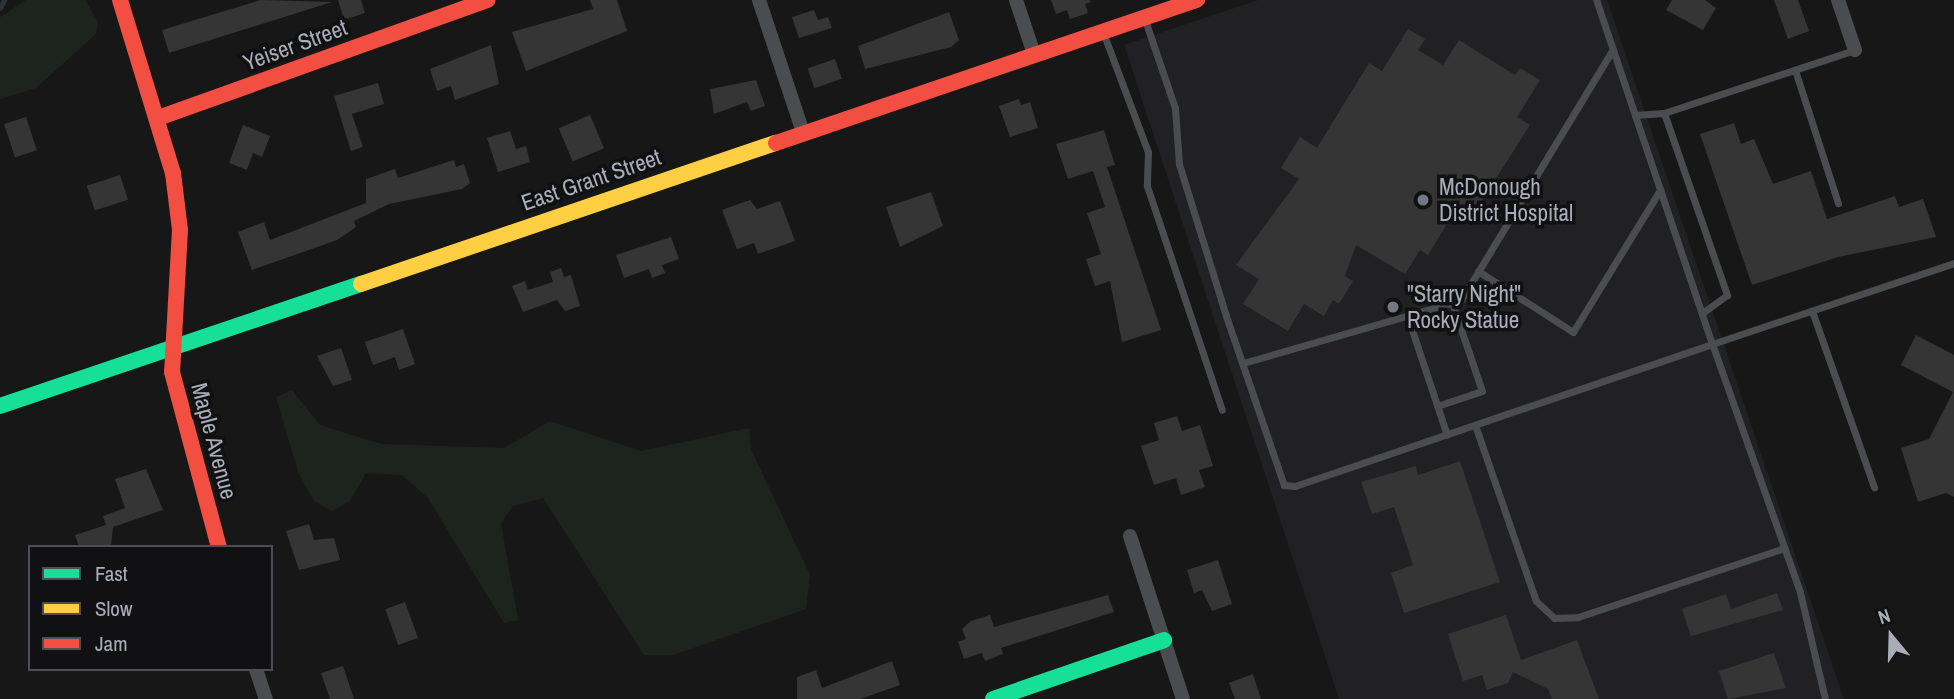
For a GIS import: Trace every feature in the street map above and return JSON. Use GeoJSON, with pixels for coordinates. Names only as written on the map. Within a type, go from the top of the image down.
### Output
{"type":"FeatureCollection","features":[{"type":"Feature","properties":{"kind":"main road","name":"Maple Avenue"},"geometry":{"type":"LineString","coordinates":[[120,0],[158,118],[180,230],[172,372],[218,545]]}},
{"type":"Feature","properties":{"kind":"main road","name":"Yeiser Street"},"geometry":{"type":"LineString","coordinates":[[158,118],[488,0]]}},
{"type":"Feature","properties":{"kind":"main road","name":"East Grant Street"},"geometry":{"type":"LineString","coordinates":[[0,406],[1197,0]]}},
{"type":"Feature","properties":{"kind":"main road"},"geometry":{"type":"LineString","coordinates":[[993,699],[1164,640]]}},
{"type":"Feature","properties":{"kind":"street"},"geometry":{"type":"LineString","coordinates":[[759,0],[803,132]]}},
{"type":"Feature","properties":{"kind":"street"},"geometry":{"type":"LineString","coordinates":[[1016,0],[1034,54]]}},
{"type":"Feature","properties":{"kind":"street"},"geometry":{"type":"LineString","coordinates":[[1838,0],[1855,50]]}},
{"type":"Feature","properties":{"kind":"street"},"geometry":{"type":"LineString","coordinates":[[1129,536],[1183,699]]}},
{"type":"Feature","properties":{"kind":"street"},"geometry":{"type":"LineString","coordinates":[[257,671],[266,699]]}},
{"type":"Feature","properties":{"kind":"lane"},"geometry":{"type":"LineString","coordinates":[[1596,0],[1784,548],[1825,699]]}},
{"type":"Feature","properties":{"kind":"lane"},"geometry":{"type":"LineString","coordinates":[[1144,18],[1175,108],[1179,164],[1284,485],[1447,435],[1954,263]]}},
{"type":"Feature","properties":{"kind":"lane"},"geometry":{"type":"LineString","coordinates":[[1103,32],[1148,152],[1147,186],[1222,410]]}},
{"type":"Feature","properties":{"kind":"lane"},"geometry":{"type":"LineString","coordinates":[[1242,363],[1364,324],[1408,318],[1461,300],[1613,49]]}},
{"type":"Feature","properties":{"kind":"lane"},"geometry":{"type":"LineString","coordinates":[[1635,115],[1664,113],[1855,50]]}},
{"type":"Feature","properties":{"kind":"lane"},"geometry":{"type":"LineString","coordinates":[[1795,70],[1838,204]]}},
{"type":"Feature","properties":{"kind":"lane"},"geometry":{"type":"LineString","coordinates":[[1664,113],[1727,295],[1702,313]]}},
{"type":"Feature","properties":{"kind":"lane"},"geometry":{"type":"LineString","coordinates":[[1478,271],[1573,332],[1660,190]]}},
{"type":"Feature","properties":{"kind":"lane"},"geometry":{"type":"LineString","coordinates":[[1437,405],[1482,391],[1452,303]]}},
{"type":"Feature","properties":{"kind":"lane"},"geometry":{"type":"LineString","coordinates":[[1812,310],[1874,486]]}},
{"type":"Feature","properties":{"kind":"lane"},"geometry":{"type":"LineString","coordinates":[[1408,318],[1447,435]]}},
{"type":"Feature","properties":{"kind":"lane"},"geometry":{"type":"LineString","coordinates":[[1475,425],[1536,601],[1554,618],[1577,617],[1784,548]]}},
{"type":"Feature","properties":{"kind":"shaded area"},"geometry":{"type":"Polygon","coordinates":[[[26,0],[85,0],[98,22],[96,34],[36,88],[0,99],[0,17],[26,0]]]}},
{"type":"Feature","properties":{"kind":"shaded area","name":"McDonough District Hospital"},"geometry":{"type":"Polygon","coordinates":[[[1258,0],[1607,0],[1844,699],[1339,699],[1124,45],[1258,0]]]}},
{"type":"Feature","properties":{"kind":"shaded area"},"geometry":{"type":"Polygon","coordinates":[[[292,390],[320,425],[381,444],[504,448],[550,421],[641,451],[749,428],[751,449],[810,575],[806,609],[673,655],[644,655],[543,498],[513,506],[501,523],[518,620],[504,623],[428,498],[402,475],[366,473],[350,501],[332,511],[314,501],[298,472],[276,397],[292,390]]]}},
{"type":"Feature","properties":{"kind":"building"},"geometry":{"type":"Polygon","coordinates":[[[261,0],[332,2],[169,53],[162,30],[261,0]]]}},
{"type":"Feature","properties":{"kind":"building"},"geometry":{"type":"Polygon","coordinates":[[[338,0],[361,0],[365,13],[344,20],[338,0]]]}},
{"type":"Feature","properties":{"kind":"building"},"geometry":{"type":"Polygon","coordinates":[[[590,0],[617,0],[627,31],[526,71],[512,32],[593,9],[590,0]]]}},
{"type":"Feature","properties":{"kind":"building"},"geometry":{"type":"Polygon","coordinates":[[[1051,0],[1091,2],[1085,4],[1088,13],[1070,19],[1067,10],[1056,14],[1051,0]]]}},
{"type":"Feature","properties":{"kind":"building"},"geometry":{"type":"Polygon","coordinates":[[[1672,0],[1705,0],[1716,8],[1703,30],[1666,10],[1672,0]]]}},
{"type":"Feature","properties":{"kind":"building"},"geometry":{"type":"Polygon","coordinates":[[[1774,0],[1798,0],[1809,31],[1788,39],[1774,0]]]}},
{"type":"Feature","properties":{"kind":"building"},"geometry":{"type":"Polygon","coordinates":[[[814,10],[818,20],[828,17],[832,28],[799,38],[792,17],[814,10]]]}},
{"type":"Feature","properties":{"kind":"building"},"geometry":{"type":"Polygon","coordinates":[[[949,12],[959,40],[951,47],[865,69],[858,46],[949,12]]]}},
{"type":"Feature","properties":{"kind":"building"},"geometry":{"type":"Polygon","coordinates":[[[1408,29],[1425,39],[1418,50],[1443,65],[1459,40],[1515,75],[1520,68],[1540,80],[1517,117],[1530,125],[1471,218],[1456,209],[1428,255],[1420,250],[1405,274],[1356,245],[1345,276],[1353,281],[1339,304],[1333,300],[1324,316],[1304,304],[1288,331],[1243,304],[1259,279],[1236,265],[1299,179],[1281,168],[1300,137],[1317,148],[1369,63],[1382,71],[1408,29]]]}},
{"type":"Feature","properties":{"kind":"building"},"geometry":{"type":"Polygon","coordinates":[[[491,45],[499,84],[455,100],[451,86],[437,91],[430,69],[491,45]]]}},
{"type":"Feature","properties":{"kind":"building"},"geometry":{"type":"Polygon","coordinates":[[[835,59],[842,79],[814,88],[808,68],[835,59]]]}},
{"type":"Feature","properties":{"kind":"building"},"geometry":{"type":"Polygon","coordinates":[[[756,80],[765,106],[751,111],[747,102],[714,114],[710,89],[756,80]]]}},
{"type":"Feature","properties":{"kind":"building"},"geometry":{"type":"Polygon","coordinates":[[[378,83],[384,104],[352,114],[363,147],[351,151],[334,96],[378,83]]]}},
{"type":"Feature","properties":{"kind":"building"},"geometry":{"type":"Polygon","coordinates":[[[1019,99],[1021,105],[1030,102],[1038,128],[1010,137],[999,106],[1019,99]]]}},
{"type":"Feature","properties":{"kind":"building"},"geometry":{"type":"Polygon","coordinates":[[[590,115],[604,148],[573,161],[559,128],[590,115]]]}},
{"type":"Feature","properties":{"kind":"building"},"geometry":{"type":"Polygon","coordinates":[[[26,117],[37,150],[15,157],[4,124],[26,117]]]}},
{"type":"Feature","properties":{"kind":"building"},"geometry":{"type":"Polygon","coordinates":[[[1734,123],[1741,144],[1754,139],[1773,184],[1811,171],[1827,219],[1895,196],[1899,207],[1923,199],[1936,237],[1838,257],[1752,285],[1700,134],[1734,123]]]}},
{"type":"Feature","properties":{"kind":"building"},"geometry":{"type":"Polygon","coordinates":[[[243,125],[270,136],[262,157],[253,153],[247,170],[229,163],[243,125]]]}},
{"type":"Feature","properties":{"kind":"building"},"geometry":{"type":"Polygon","coordinates":[[[1104,130],[1115,165],[1107,167],[1161,330],[1122,342],[1110,281],[1095,286],[1086,259],[1101,254],[1087,213],[1105,207],[1093,171],[1068,179],[1056,144],[1104,130]]]}},
{"type":"Feature","properties":{"kind":"building"},"geometry":{"type":"Polygon","coordinates":[[[510,131],[516,149],[526,146],[530,162],[498,172],[487,138],[510,131]]]}},
{"type":"Feature","properties":{"kind":"building"},"geometry":{"type":"Polygon","coordinates":[[[454,160],[456,167],[464,164],[470,183],[462,189],[389,204],[354,221],[356,227],[337,240],[252,270],[238,232],[264,222],[270,240],[366,203],[366,179],[395,169],[398,178],[454,160]]]}},
{"type":"Feature","properties":{"kind":"building"},"geometry":{"type":"Polygon","coordinates":[[[120,175],[128,200],[95,211],[87,186],[120,175]]]}},
{"type":"Feature","properties":{"kind":"building"},"geometry":{"type":"Polygon","coordinates":[[[931,192],[943,226],[900,247],[886,207],[931,192]]]}},
{"type":"Feature","properties":{"kind":"building"},"geometry":{"type":"Polygon","coordinates":[[[750,200],[757,209],[780,201],[795,241],[758,254],[754,243],[737,249],[722,210],[750,200]]]}},
{"type":"Feature","properties":{"kind":"building"},"geometry":{"type":"Polygon","coordinates":[[[671,237],[679,259],[662,265],[665,273],[652,278],[649,269],[624,278],[616,255],[671,237]]]}},
{"type":"Feature","properties":{"kind":"building"},"geometry":{"type":"Polygon","coordinates":[[[561,268],[564,277],[571,275],[580,306],[565,311],[557,300],[523,312],[512,286],[525,281],[528,290],[553,282],[550,272],[561,268]]]}},
{"type":"Feature","properties":{"kind":"building"},"geometry":{"type":"Polygon","coordinates":[[[403,329],[415,364],[399,370],[395,357],[373,365],[365,342],[403,329]]]}},
{"type":"Feature","properties":{"kind":"building"},"geometry":{"type":"Polygon","coordinates":[[[1916,335],[1954,355],[1954,497],[1946,493],[1918,502],[1901,448],[1929,439],[1953,392],[1901,365],[1916,335]]]}},
{"type":"Feature","properties":{"kind":"building"},"geometry":{"type":"Polygon","coordinates":[[[341,348],[352,380],[333,386],[317,356],[341,348]]]}},
{"type":"Feature","properties":{"kind":"building"},"geometry":{"type":"Polygon","coordinates":[[[1177,416],[1182,431],[1200,425],[1213,466],[1199,470],[1205,487],[1181,495],[1176,478],[1154,485],[1141,446],[1159,440],[1154,423],[1177,416]]]}},
{"type":"Feature","properties":{"kind":"building"},"geometry":{"type":"Polygon","coordinates":[[[1460,461],[1500,582],[1404,613],[1391,573],[1413,565],[1394,507],[1372,514],[1361,482],[1416,466],[1418,475],[1460,461]]]}},
{"type":"Feature","properties":{"kind":"building"},"geometry":{"type":"Polygon","coordinates":[[[146,469],[163,510],[113,527],[111,545],[78,545],[75,535],[106,525],[103,516],[125,508],[115,479],[146,469]]]}},
{"type":"Feature","properties":{"kind":"building"},"geometry":{"type":"Polygon","coordinates":[[[309,524],[314,540],[334,538],[340,560],[299,570],[286,531],[309,524]]]}},
{"type":"Feature","properties":{"kind":"building"},"geometry":{"type":"Polygon","coordinates":[[[1218,560],[1232,604],[1212,611],[1202,590],[1194,593],[1187,570],[1218,560]]]}},
{"type":"Feature","properties":{"kind":"building"},"geometry":{"type":"Polygon","coordinates":[[[1777,593],[1783,610],[1691,636],[1682,609],[1726,594],[1731,609],[1777,593]]]}},
{"type":"Feature","properties":{"kind":"building"},"geometry":{"type":"Polygon","coordinates":[[[1108,595],[1114,612],[1001,648],[1003,654],[985,661],[982,653],[964,659],[958,642],[966,639],[962,629],[971,621],[990,615],[994,627],[1108,595]]]}},
{"type":"Feature","properties":{"kind":"building"},"geometry":{"type":"Polygon","coordinates":[[[405,602],[418,638],[398,645],[385,609],[405,602]]]}},
{"type":"Feature","properties":{"kind":"building"},"geometry":{"type":"Polygon","coordinates":[[[1506,615],[1521,660],[1577,640],[1599,699],[1552,699],[1548,689],[1513,672],[1508,683],[1487,690],[1482,675],[1463,681],[1448,634],[1506,615]]]}},
{"type":"Feature","properties":{"kind":"building"},"geometry":{"type":"Polygon","coordinates":[[[1774,653],[1786,688],[1728,699],[1719,671],[1774,653]]]}},
{"type":"Feature","properties":{"kind":"building"},"geometry":{"type":"Polygon","coordinates":[[[892,661],[900,685],[860,699],[797,699],[797,677],[816,670],[822,688],[892,661]]]}},
{"type":"Feature","properties":{"kind":"building"},"geometry":{"type":"Polygon","coordinates":[[[343,666],[354,699],[330,699],[321,673],[343,666]]]}},
{"type":"Feature","properties":{"kind":"building"},"geometry":{"type":"Polygon","coordinates":[[[1253,674],[1261,699],[1235,699],[1229,683],[1253,674]]]}},
{"type":"Feature","properties":{"kind":"waterway"},"geometry":{"type":"LineString","coordinates":[[0,8],[4,0]]}},
{"type":"Feature","properties":{"kind":"traffic: fast"},"geometry":{"type":"LineString","coordinates":[[0,406],[361,284]]}},
{"type":"Feature","properties":{"kind":"traffic: fast"},"geometry":{"type":"LineString","coordinates":[[993,699],[1164,640]]}},
{"type":"Feature","properties":{"kind":"traffic: slow"},"geometry":{"type":"LineString","coordinates":[[361,284],[776,143]]}},
{"type":"Feature","properties":{"kind":"traffic: jam"},"geometry":{"type":"LineString","coordinates":[[120,0],[173,173],[180,230],[172,372],[218,545]]}},
{"type":"Feature","properties":{"kind":"traffic: jam"},"geometry":{"type":"LineString","coordinates":[[158,118],[488,0]]}},
{"type":"Feature","properties":{"kind":"traffic: jam"},"geometry":{"type":"LineString","coordinates":[[776,143],[1197,0]]}},
{"type":"Feature","properties":{"kind":"place","name":"McDonough District Hospital"},"geometry":{"type":"Point","coordinates":[1423,200]}},
{"type":"Feature","properties":{"kind":"place","name":"\"Starry Night\" Rocky Statue"},"geometry":{"type":"Point","coordinates":[1393,307]}}]}
